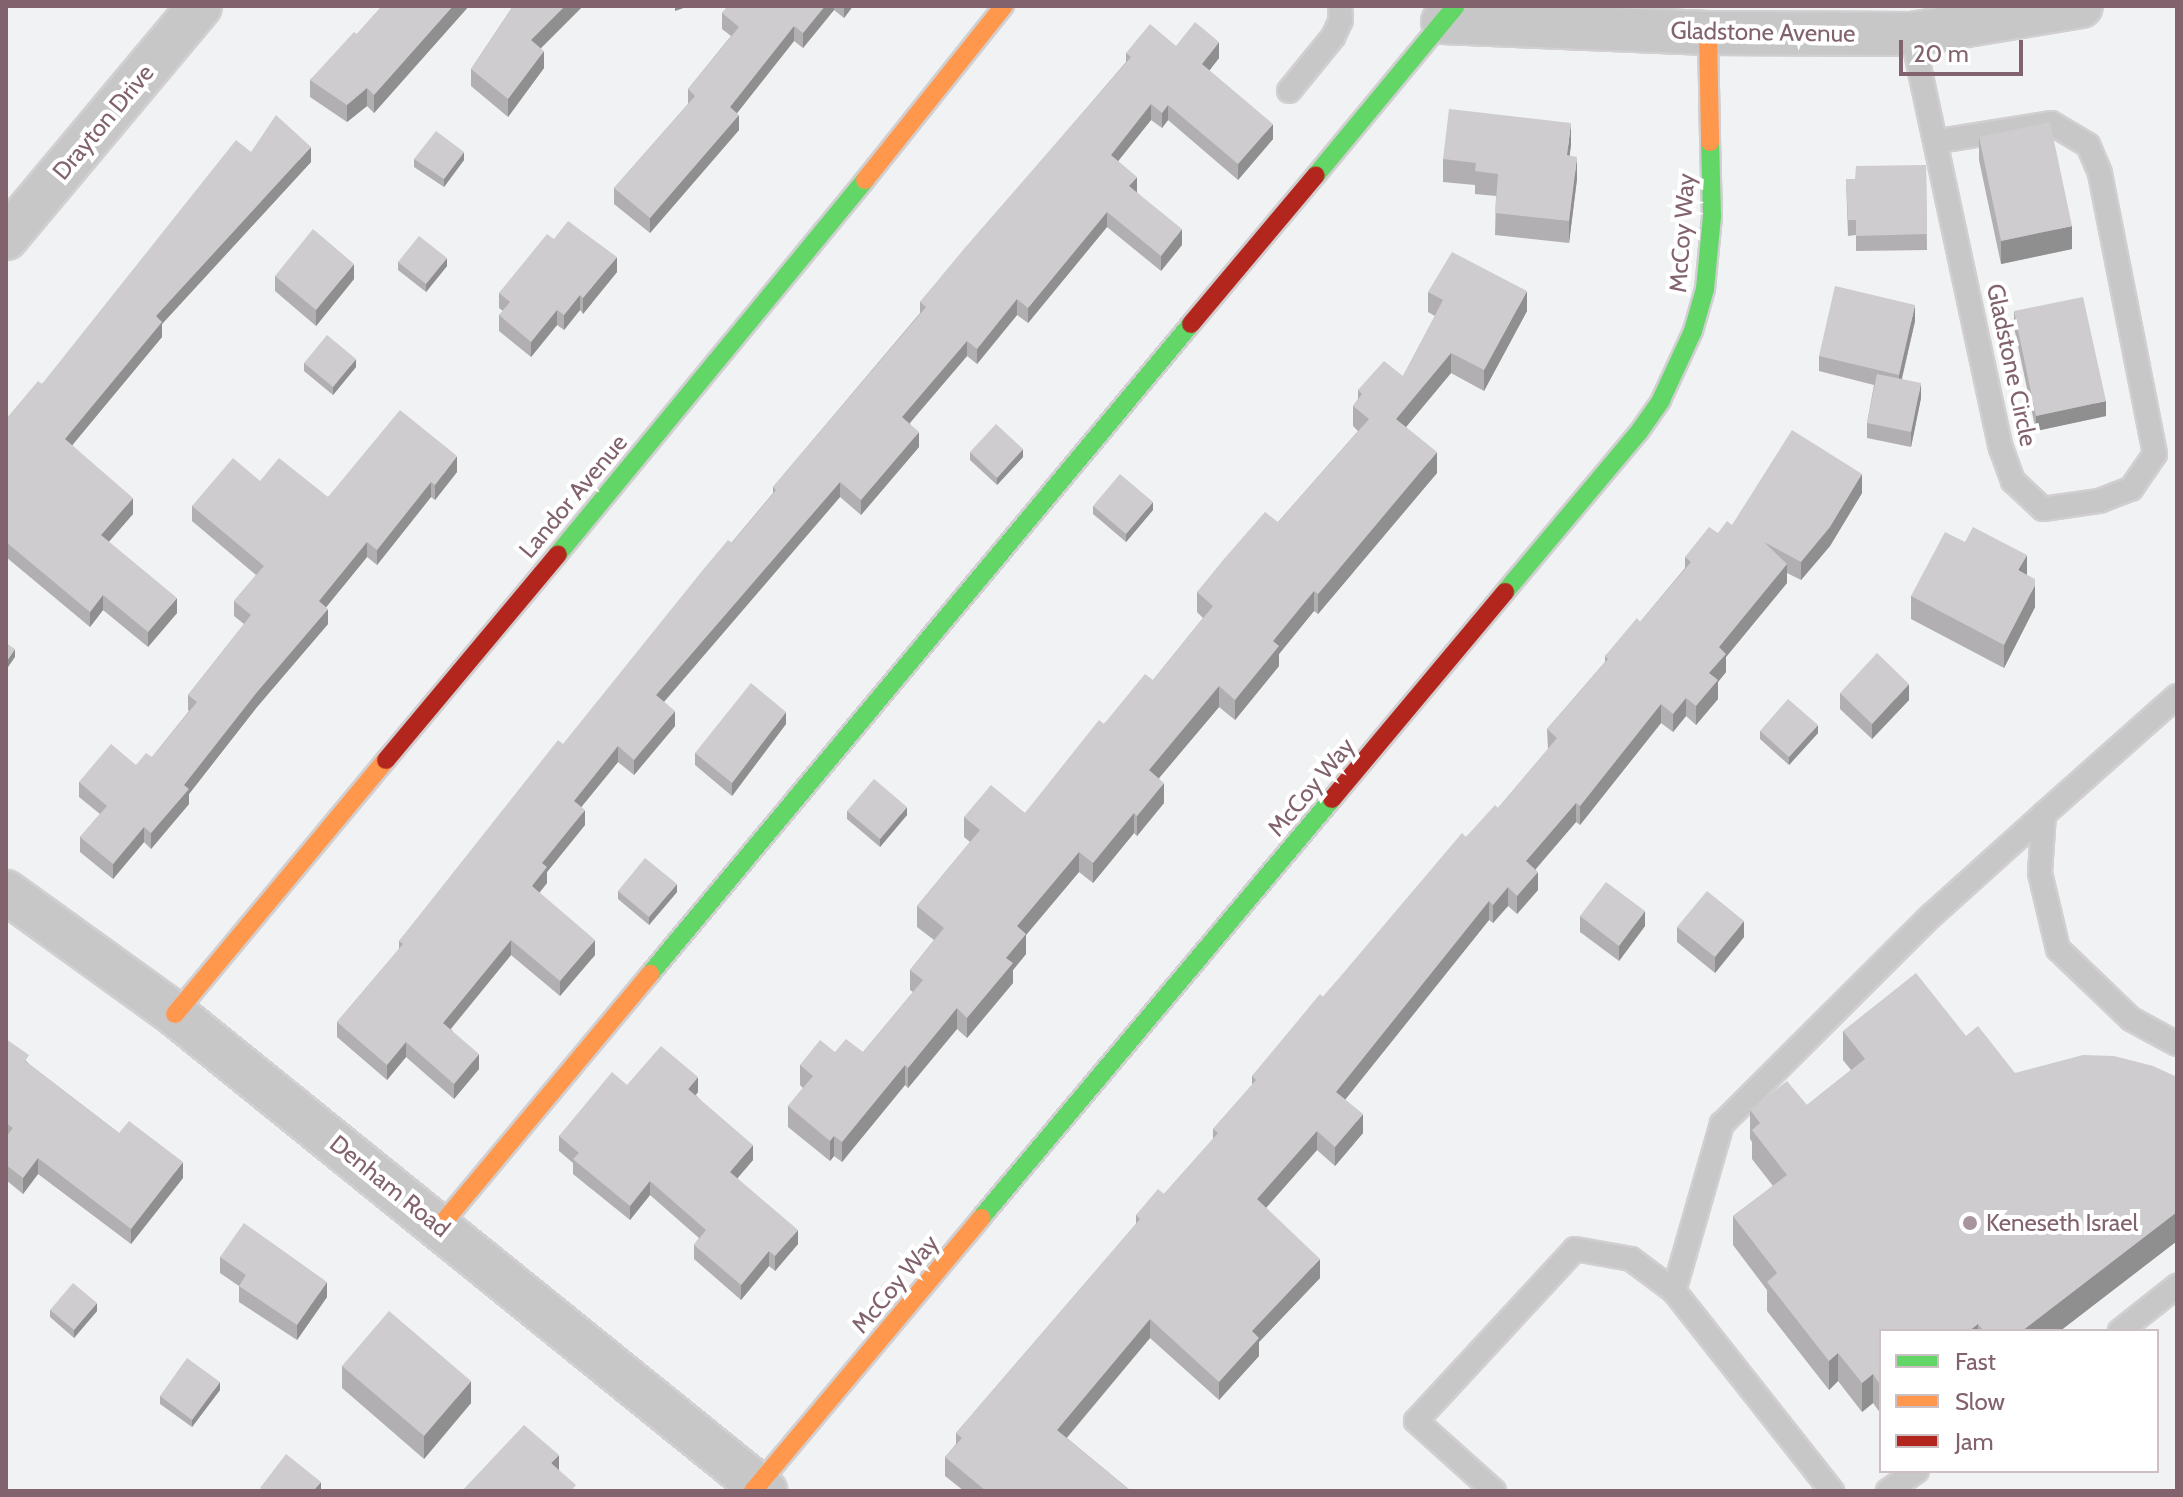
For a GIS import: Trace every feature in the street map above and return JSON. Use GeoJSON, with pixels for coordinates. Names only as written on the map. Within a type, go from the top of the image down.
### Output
{"type":"FeatureCollection","features":[{"type":"Feature","properties":{"kind":"street","name":"Drayton Drive"},"geometry":{"type":"LineString","coordinates":[[6,238],[200,6]]}},
{"type":"Feature","properties":{"kind":"street","name":"Landor Avenue"},"geometry":{"type":"LineString","coordinates":[[175,1014],[772,297],[1004,6]]}},
{"type":"Feature","properties":{"kind":"street","name":"Gladstone Avenue"},"geometry":{"type":"LineString","coordinates":[[1450,14],[1708,33],[1912,34],[1996,13],[2081,6]]}},
{"type":"Feature","properties":{"kind":"street"},"geometry":{"type":"LineString","coordinates":[[441,1225],[1450,14]]}},
{"type":"Feature","properties":{"kind":"street","name":"McCoy Way"},"geometry":{"type":"LineString","coordinates":[[759,1489],[1639,432],[1661,400],[1693,331],[1705,289],[1712,216],[1708,33]]}},
{"type":"Feature","properties":{"kind":"street","name":"Denham Road"},"geometry":{"type":"LineString","coordinates":[[6,892],[175,1014],[441,1225],[759,1489]]}},
{"type":"Feature","properties":{"kind":"lane"},"geometry":{"type":"LineString","coordinates":[[1289,91],[1333,37],[1341,20],[1340,6]]}},
{"type":"Feature","properties":{"kind":"lane","name":"Gladstone Circle"},"geometry":{"type":"LineString","coordinates":[[1912,34],[1938,141],[2001,448],[2013,481],[2043,509],[2099,501],[2131,489],[2155,454],[2100,173],[2088,145],[2051,123],[1938,141]]}},
{"type":"Feature","properties":{"kind":"lane"},"geometry":{"type":"LineString","coordinates":[[1674,1291],[1722,1124],[1932,915],[2177,696]]}},
{"type":"Feature","properties":{"kind":"lane"},"geometry":{"type":"LineString","coordinates":[[2044,814],[2040,873],[2058,949],[2131,1019],[2177,1044]]}},
{"type":"Feature","properties":{"kind":"lane"},"geometry":{"type":"LineString","coordinates":[[1494,1491],[1416,1421],[1575,1249],[1631,1259],[1674,1291],[1832,1491]]}},
{"type":"Feature","properties":{"kind":"lane"},"geometry":{"type":"LineString","coordinates":[[2123,1329],[2177,1286]]}},
{"type":"Feature","properties":{"kind":"lane"},"geometry":{"type":"LineString","coordinates":[[1888,1491],[1914,1473]]}},
{"type":"Feature","properties":{"kind":"building"},"geometry":{"type":"Polygon","coordinates":[[[382,6],[453,6],[374,95],[367,88],[347,105],[310,80],[382,6]]]}},
{"type":"Feature","properties":{"kind":"building"},"geometry":{"type":"Polygon","coordinates":[[[513,6],[565,6],[531,40],[544,51],[508,99],[471,69],[513,6]]]}},
{"type":"Feature","properties":{"kind":"building"},"geometry":{"type":"Polygon","coordinates":[[[728,6],[825,6],[803,33],[794,26],[730,107],[739,115],[650,218],[614,188],[695,96],[688,89],[739,27],[722,13],[728,6]]]}},
{"type":"Feature","properties":{"kind":"building"},"geometry":{"type":"Polygon","coordinates":[[[1195,22],[1219,42],[1202,64],[1273,124],[1238,164],[1168,105],[1162,113],[1151,104],[1111,155],[1137,177],[1129,186],[1182,229],[1161,256],[1107,212],[1028,308],[1017,299],[977,349],[967,341],[902,417],[919,432],[861,500],[840,482],[656,695],[675,711],[634,760],[618,746],[574,801],[585,810],[542,863],[547,867],[532,886],[595,940],[560,981],[511,940],[443,1023],[479,1054],[454,1084],[406,1042],[387,1065],[337,1022],[403,944],[399,941],[558,740],[563,744],[702,571],[728,540],[732,543],[776,490],[773,487],[926,307],[920,302],[963,250],[1131,57],[1126,53],[1150,24],[1176,46],[1195,22]]]}},
{"type":"Feature","properties":{"kind":"building"},"geometry":{"type":"Polygon","coordinates":[[[1449,109],[1571,123],[1567,155],[1577,157],[1569,221],[1495,213],[1498,174],[1475,171],[1476,163],[1443,159],[1449,109]]]}},
{"type":"Feature","properties":{"kind":"building"},"geometry":{"type":"Polygon","coordinates":[[[276,115],[311,147],[156,316],[162,322],[65,439],[133,498],[101,535],[177,598],[148,632],[103,595],[90,612],[6,542],[6,419],[38,381],[42,384],[236,140],[251,152],[276,115]]]}},
{"type":"Feature","properties":{"kind":"building"},"geometry":{"type":"Polygon","coordinates":[[[2050,122],[2072,226],[2001,241],[1979,137],[2050,122]]]}},
{"type":"Feature","properties":{"kind":"building"},"geometry":{"type":"Polygon","coordinates":[[[436,131],[464,152],[444,179],[414,159],[436,131]]]}},
{"type":"Feature","properties":{"kind":"building"},"geometry":{"type":"Polygon","coordinates":[[[1926,165],[1927,234],[1856,236],[1856,220],[1848,220],[1846,179],[1855,179],[1856,166],[1926,165]]]}},
{"type":"Feature","properties":{"kind":"building"},"geometry":{"type":"Polygon","coordinates":[[[568,221],[617,257],[583,298],[580,295],[564,315],[557,310],[531,342],[499,315],[510,302],[499,293],[547,234],[554,239],[568,221]]]}},
{"type":"Feature","properties":{"kind":"building"},"geometry":{"type":"Polygon","coordinates":[[[313,229],[354,264],[316,310],[275,276],[313,229]]]}},
{"type":"Feature","properties":{"kind":"building"},"geometry":{"type":"Polygon","coordinates":[[[419,236],[447,258],[426,284],[398,262],[419,236]]]}},
{"type":"Feature","properties":{"kind":"building"},"geometry":{"type":"Polygon","coordinates":[[[1452,252],[1527,291],[1484,370],[1451,353],[1396,419],[1437,452],[1318,594],[1314,591],[1273,641],[1279,646],[1235,700],[1219,686],[1149,770],[1164,783],[1137,816],[1134,813],[1093,863],[1079,852],[1017,926],[1026,934],[1006,958],[1013,963],[967,1018],[957,1008],[842,1142],[834,1136],[830,1141],[788,1106],[813,1076],[800,1065],[820,1040],[835,1052],[846,1039],[863,1052],[923,980],[910,970],[944,928],[917,906],[980,830],[964,817],[991,785],[1025,813],[1099,720],[1104,724],[1145,674],[1153,680],[1213,606],[1197,592],[1224,559],[1265,512],[1278,522],[1369,419],[1353,406],[1362,394],[1358,390],[1384,361],[1403,376],[1443,300],[1428,292],[1452,252]]]}},
{"type":"Feature","properties":{"kind":"building"},"geometry":{"type":"Polygon","coordinates":[[[1835,286],[1915,305],[1899,375],[1819,356],[1835,286]]]}},
{"type":"Feature","properties":{"kind":"building"},"geometry":{"type":"Polygon","coordinates":[[[2083,297],[2106,401],[2036,416],[2014,311],[2083,297]]]}},
{"type":"Feature","properties":{"kind":"building"},"geometry":{"type":"Polygon","coordinates":[[[327,335],[356,359],[333,387],[304,363],[327,335]]]}},
{"type":"Feature","properties":{"kind":"building"},"geometry":{"type":"Polygon","coordinates":[[[1877,374],[1921,383],[1911,432],[1867,423],[1877,374]]]}},
{"type":"Feature","properties":{"kind":"building"},"geometry":{"type":"Polygon","coordinates":[[[400,410],[457,456],[435,485],[431,482],[377,550],[367,542],[319,601],[328,609],[184,785],[189,789],[151,833],[144,827],[113,864],[80,837],[107,806],[79,782],[111,744],[136,765],[146,753],[152,757],[197,702],[188,695],[251,615],[234,601],[264,566],[192,506],[233,458],[260,481],[279,458],[328,497],[400,410]]]}},
{"type":"Feature","properties":{"kind":"building"},"geometry":{"type":"Polygon","coordinates":[[[996,424],[1023,449],[997,478],[970,452],[996,424]]]}},
{"type":"Feature","properties":{"kind":"building"},"geometry":{"type":"Polygon","coordinates":[[[1792,430],[1862,474],[1830,527],[1801,562],[1764,542],[1787,564],[1719,647],[1726,654],[1709,673],[1718,680],[1696,706],[1686,698],[1673,714],[1661,704],[1580,806],[1576,803],[1526,861],[1538,872],[1517,896],[1508,887],[1493,905],[1489,901],[1336,1092],[1363,1114],[1335,1147],[1317,1131],[1257,1199],[1320,1259],[1252,1331],[1259,1338],[1219,1382],[1150,1319],[1057,1430],[1131,1491],[986,1491],[945,1457],[962,1438],[956,1433],[1140,1219],[1136,1215],[1158,1189],[1164,1194],[1218,1133],[1213,1129],[1256,1080],[1252,1076],[1320,994],[1323,997],[1462,833],[1466,837],[1495,805],[1498,808],[1557,738],[1547,729],[1608,659],[1605,656],[1637,618],[1640,622],[1691,562],[1685,557],[1709,527],[1718,533],[1727,521],[1732,525],[1792,430]]]}},
{"type":"Feature","properties":{"kind":"building"},"geometry":{"type":"Polygon","coordinates":[[[1120,474],[1153,502],[1126,534],[1093,506],[1120,474]]]}},
{"type":"Feature","properties":{"kind":"building"},"geometry":{"type":"Polygon","coordinates":[[[1973,527],[2027,555],[2018,570],[2035,579],[2035,585],[2004,645],[1911,596],[1945,532],[1965,542],[1973,527]]]}},
{"type":"Feature","properties":{"kind":"building"},"geometry":{"type":"Polygon","coordinates":[[[6,643],[15,649],[6,662],[6,643]]]}},
{"type":"Feature","properties":{"kind":"building"},"geometry":{"type":"Polygon","coordinates":[[[1877,653],[1909,684],[1872,724],[1840,693],[1877,653]]]}},
{"type":"Feature","properties":{"kind":"building"},"geometry":{"type":"Polygon","coordinates":[[[751,683],[786,712],[732,783],[695,753],[751,683]]]}},
{"type":"Feature","properties":{"kind":"building"},"geometry":{"type":"Polygon","coordinates":[[[1788,699],[1818,725],[1789,757],[1760,731],[1788,699]]]}},
{"type":"Feature","properties":{"kind":"building"},"geometry":{"type":"Polygon","coordinates":[[[874,779],[907,807],[880,839],[847,811],[874,779]]]}},
{"type":"Feature","properties":{"kind":"building"},"geometry":{"type":"Polygon","coordinates":[[[645,858],[677,884],[649,917],[618,891],[645,858]]]}},
{"type":"Feature","properties":{"kind":"building"},"geometry":{"type":"Polygon","coordinates":[[[1606,882],[1645,911],[1619,946],[1580,916],[1606,882]]]}},
{"type":"Feature","properties":{"kind":"building"},"geometry":{"type":"Polygon","coordinates":[[[1707,891],[1744,921],[1715,957],[1677,927],[1707,891]]]}},
{"type":"Feature","properties":{"kind":"building","name":"Keneseth Israel"},"geometry":{"type":"Polygon","coordinates":[[[1916,973],[1966,1036],[1978,1026],[2015,1073],[2083,1055],[2114,1056],[2153,1066],[2177,1077],[2177,1212],[2025,1329],[1982,1329],[1978,1324],[1972,1329],[1879,1329],[1879,1383],[1873,1374],[1862,1383],[1838,1353],[1829,1361],[1767,1282],[1777,1273],[1733,1216],[1787,1175],[1752,1130],[1760,1123],[1750,1110],[1787,1081],[1807,1105],[1865,1059],[1843,1031],[1916,973]]]}},
{"type":"Feature","properties":{"kind":"building"},"geometry":{"type":"Polygon","coordinates":[[[6,1039],[29,1055],[25,1061],[119,1133],[129,1121],[183,1162],[131,1229],[38,1158],[23,1178],[6,1165],[6,1137],[13,1128],[6,1123],[6,1039]]]}},
{"type":"Feature","properties":{"kind":"building"},"geometry":{"type":"Polygon","coordinates":[[[661,1046],[698,1077],[688,1089],[753,1145],[730,1172],[798,1230],[775,1256],[769,1251],[741,1285],[694,1245],[706,1230],[650,1181],[630,1206],[573,1159],[579,1153],[559,1136],[612,1072],[627,1085],[661,1046]]]}},
{"type":"Feature","properties":{"kind":"building"},"geometry":{"type":"Polygon","coordinates":[[[244,1223],[327,1282],[297,1325],[239,1286],[246,1275],[220,1257],[244,1223]]]}},
{"type":"Feature","properties":{"kind":"building"},"geometry":{"type":"Polygon","coordinates":[[[73,1283],[97,1303],[74,1330],[50,1310],[73,1283]]]}},
{"type":"Feature","properties":{"kind":"building"},"geometry":{"type":"Polygon","coordinates":[[[389,1311],[471,1381],[424,1436],[342,1366],[389,1311]]]}},
{"type":"Feature","properties":{"kind":"building"},"geometry":{"type":"Polygon","coordinates":[[[187,1358],[220,1382],[192,1420],[160,1396],[187,1358]]]}},
{"type":"Feature","properties":{"kind":"building"},"geometry":{"type":"Polygon","coordinates":[[[524,1425],[559,1455],[551,1463],[576,1485],[571,1491],[462,1491],[524,1425]]]}},
{"type":"Feature","properties":{"kind":"building"},"geometry":{"type":"Polygon","coordinates":[[[286,1454],[321,1482],[313,1491],[264,1491],[260,1488],[286,1454]]]}},
{"type":"Feature","properties":{"kind":"traffic: fast"},"geometry":{"type":"LineString","coordinates":[[1316,175],[1456,6]]}},
{"type":"Feature","properties":{"kind":"traffic: fast"},"geometry":{"type":"LineString","coordinates":[[1505,592],[1639,432],[1661,400],[1693,331],[1705,289],[1712,216],[1710,142]]}},
{"type":"Feature","properties":{"kind":"traffic: fast"},"geometry":{"type":"LineString","coordinates":[[558,554],[865,180]]}},
{"type":"Feature","properties":{"kind":"traffic: fast"},"geometry":{"type":"LineString","coordinates":[[650,974],[1191,324]]}},
{"type":"Feature","properties":{"kind":"traffic: fast"},"geometry":{"type":"LineString","coordinates":[[981,1218],[1332,799]]}},
{"type":"Feature","properties":{"kind":"traffic: slow"},"geometry":{"type":"LineString","coordinates":[[865,180],[1004,6]]}},
{"type":"Feature","properties":{"kind":"traffic: slow"},"geometry":{"type":"LineString","coordinates":[[1708,33],[1710,142]]}},
{"type":"Feature","properties":{"kind":"traffic: slow"},"geometry":{"type":"LineString","coordinates":[[175,1014],[386,760]]}},
{"type":"Feature","properties":{"kind":"traffic: slow"},"geometry":{"type":"LineString","coordinates":[[441,1225],[650,974]]}},
{"type":"Feature","properties":{"kind":"traffic: slow"},"geometry":{"type":"LineString","coordinates":[[753,1491],[981,1218]]}},
{"type":"Feature","properties":{"kind":"traffic: jam"},"geometry":{"type":"LineString","coordinates":[[1191,324],[1316,175]]}},
{"type":"Feature","properties":{"kind":"traffic: jam"},"geometry":{"type":"LineString","coordinates":[[386,760],[558,554]]}},
{"type":"Feature","properties":{"kind":"traffic: jam"},"geometry":{"type":"LineString","coordinates":[[1332,799],[1505,592]]}},
{"type":"Feature","properties":{"kind":"place","name":"Keneseth Israel"},"geometry":{"type":"Point","coordinates":[1970,1223]}}]}
